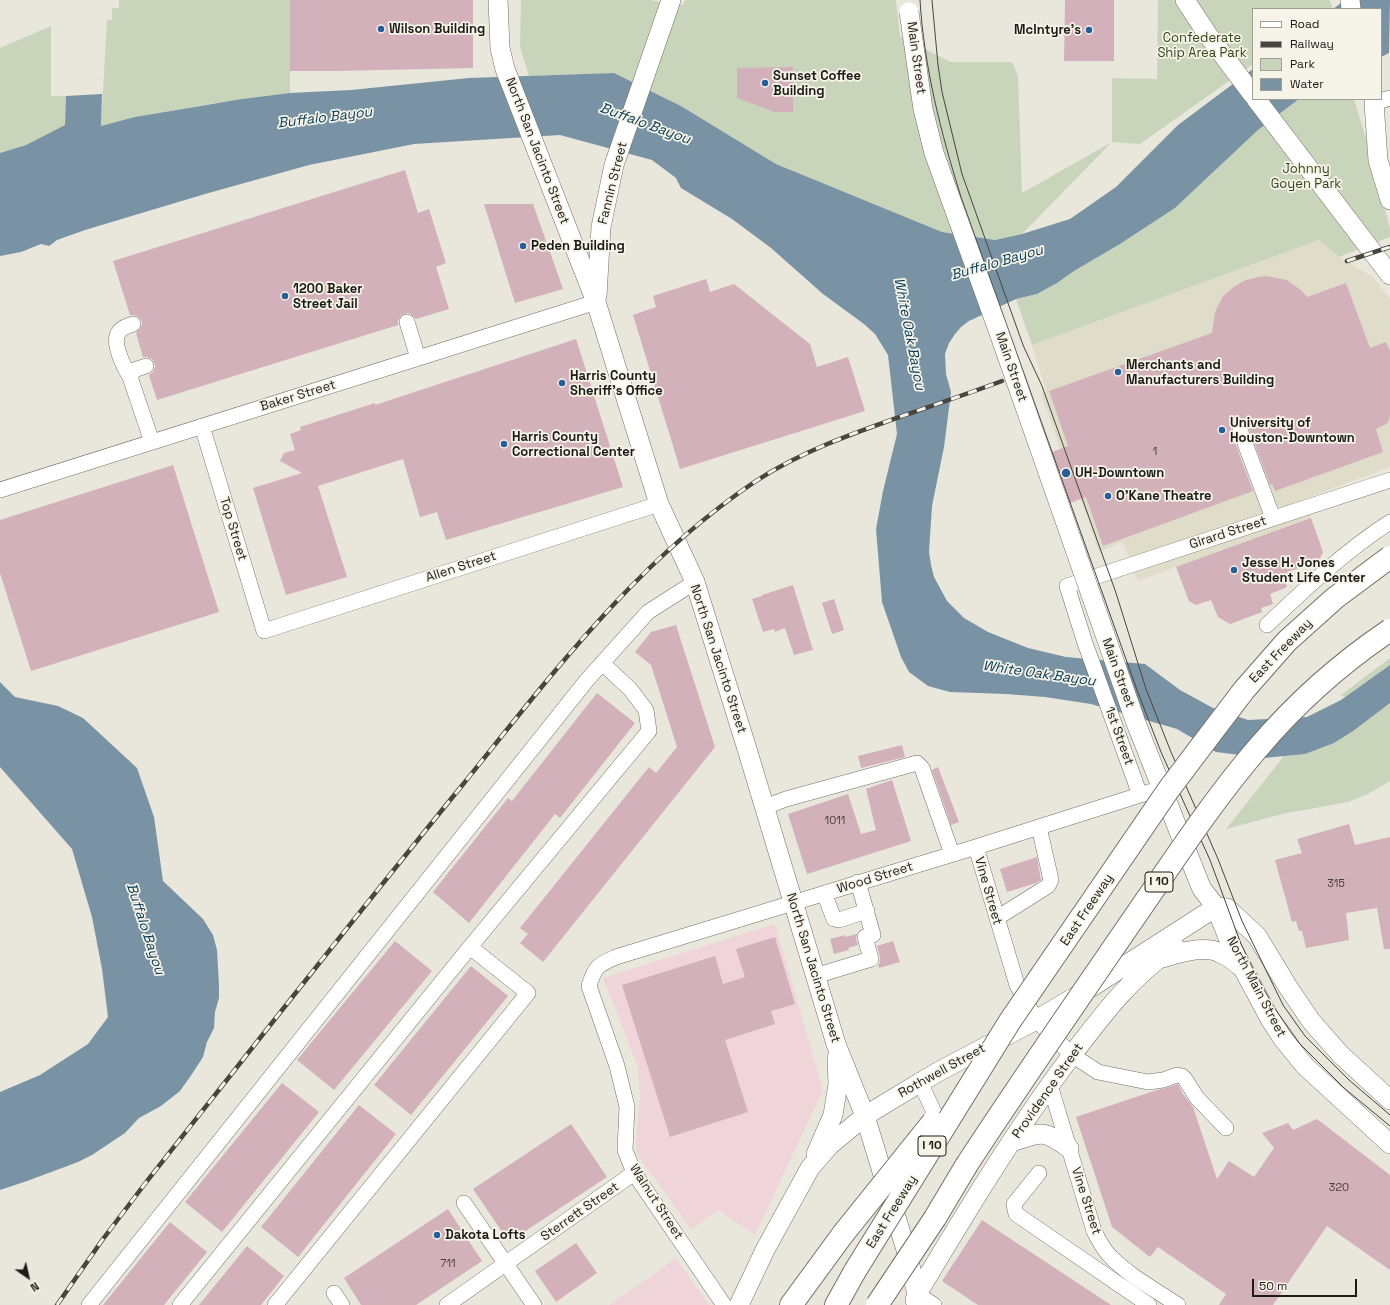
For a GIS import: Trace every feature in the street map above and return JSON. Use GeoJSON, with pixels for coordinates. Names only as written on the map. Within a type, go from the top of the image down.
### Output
{"type":"FeatureCollection","features":[{"type":"Feature","properties":{"kind":"highway","name":"East Freeway"},"geometry":{"type":"LineString","coordinates":[[836,1305],[855,1271],[1010,1021],[1169,789],[1244,690],[1288,641],[1312,618],[1356,581],[1390,557]]}},
{"type":"Feature","properties":{"kind":"highway","name":"I 10"},"geometry":{"type":"LineString","coordinates":[[877,1305],[935,1218],[1009,1100],[1189,838],[1226,788],[1256,749],[1299,704],[1345,663],[1390,630]]}},
{"type":"Feature","properties":{"kind":"highway"},"geometry":{"type":"LineString","coordinates":[[792,1303],[843,1234],[918,1142],[1010,1021]]}},
{"type":"Feature","properties":{"kind":"highway"},"geometry":{"type":"LineString","coordinates":[[895,1305],[935,1218]]}},
{"type":"Feature","properties":{"kind":"main road","name":"North San Jacinto Street"},"geometry":{"type":"LineString","coordinates":[[498,0],[500,48],[505,69],[596,302],[659,504],[695,582],[765,807],[836,1044],[842,1073]]}},
{"type":"Feature","properties":{"kind":"main road","name":"Fannin Street"},"geometry":{"type":"LineString","coordinates":[[596,302],[601,227],[614,165],[671,0]]}},
{"type":"Feature","properties":{"kind":"main road"},"geometry":{"type":"LineString","coordinates":[[1185,0],[1208,35],[1252,94]]}},
{"type":"Feature","properties":{"kind":"main road","name":"Main Street"},"geometry":{"type":"LineString","coordinates":[[910,4],[923,109],[934,153],[1136,723]]}},
{"type":"Feature","properties":{"kind":"main road"},"geometry":{"type":"LineString","coordinates":[[1257,100],[1302,162],[1390,275]]}},
{"type":"Feature","properties":{"kind":"main road"},"geometry":{"type":"LineString","coordinates":[[1379,100],[1390,147]]}},
{"type":"Feature","properties":{"kind":"main road"},"geometry":{"type":"LineString","coordinates":[[1379,100],[1378,160],[1390,200]]}},
{"type":"Feature","properties":{"kind":"main road","name":"North Main Street"},"geometry":{"type":"LineString","coordinates":[[1136,723],[1202,889],[1216,907],[1232,948],[1270,1018],[1294,1054],[1305,1066],[1390,1144]]}},
{"type":"Feature","properties":{"kind":"main road","name":"North Main Street"},"geometry":{"type":"LineString","coordinates":[[1216,907],[1227,908],[1257,936],[1288,987],[1311,1020],[1340,1054],[1390,1100]]}},
{"type":"Feature","properties":{"kind":"main road","name":"Providence Street"},"geometry":{"type":"LineString","coordinates":[[915,1299],[969,1207],[1050,1085],[1106,1010],[1130,983],[1159,959],[1205,929],[1216,907]]}},
{"type":"Feature","properties":{"kind":"main road","name":"Rothwell Street"},"geometry":{"type":"LineString","coordinates":[[739,1305],[765,1250],[810,1168],[830,1144],[865,1116],[920,1082],[1036,1020],[1090,988],[1216,907]]}},
{"type":"Feature","properties":{"kind":"main road"},"geometry":{"type":"LineString","coordinates":[[1159,959],[1194,950],[1213,950],[1221,953],[1243,968]]}},
{"type":"Feature","properties":{"kind":"main road"},"geometry":{"type":"LineString","coordinates":[[842,1073],[865,1116],[907,1253],[915,1299]]}},
{"type":"Feature","properties":{"kind":"main road"},"geometry":{"type":"LineString","coordinates":[[810,1168],[831,1122],[838,1084],[842,1073]]}},
{"type":"Feature","properties":{"kind":"main road"},"geometry":{"type":"LineString","coordinates":[[1012,1142],[1039,1133],[1054,1137],[1069,1148]]}},
{"type":"Feature","properties":{"kind":"street","name":"Baker Street"},"geometry":{"type":"LineString","coordinates":[[0,490],[596,302]]}},
{"type":"Feature","properties":{"kind":"street"},"geometry":{"type":"LineString","coordinates":[[406,322],[418,358]]}},
{"type":"Feature","properties":{"kind":"street"},"geometry":{"type":"LineString","coordinates":[[133,324],[118,332],[116,344],[130,377],[152,442]]}},
{"type":"Feature","properties":{"kind":"street"},"geometry":{"type":"LineString","coordinates":[[130,377],[134,370],[146,366]]}},
{"type":"Feature","properties":{"kind":"street","name":"Top Street"},"geometry":{"type":"LineString","coordinates":[[202,426],[264,631]]}},
{"type":"Feature","properties":{"kind":"street"},"geometry":{"type":"LineString","coordinates":[[1240,430],[1273,518]]}},
{"type":"Feature","properties":{"kind":"street","name":"Girard Street"},"geometry":{"type":"LineString","coordinates":[[1067,586],[1390,480]]}},
{"type":"Feature","properties":{"kind":"street","name":"Allen Street"},"geometry":{"type":"LineString","coordinates":[[264,631],[659,504]]}},
{"type":"Feature","properties":{"kind":"street"},"geometry":{"type":"LineString","coordinates":[[1267,625],[1317,577],[1390,522]]}},
{"type":"Feature","properties":{"kind":"street"},"geometry":{"type":"LineString","coordinates":[[89,1305],[586,680],[648,612],[695,582]]}},
{"type":"Feature","properties":{"kind":"street","name":"1st Street"},"geometry":{"type":"LineString","coordinates":[[1067,586],[1140,795]]}},
{"type":"Feature","properties":{"kind":"street"},"geometry":{"type":"LineString","coordinates":[[180,1305],[470,947],[649,731],[646,710],[630,689],[602,663]]}},
{"type":"Feature","properties":{"kind":"street"},"geometry":{"type":"LineString","coordinates":[[765,807],[786,799],[917,763],[922,768],[952,854]]}},
{"type":"Feature","properties":{"kind":"street","name":"Wood Street"},"geometry":{"type":"LineString","coordinates":[[593,973],[600,964],[616,957],[976,847],[1162,788]]}},
{"type":"Feature","properties":{"kind":"street"},"geometry":{"type":"LineString","coordinates":[[996,918],[1048,886],[1051,880],[1039,827]]}},
{"type":"Feature","properties":{"kind":"street","name":"Vine Street"},"geometry":{"type":"LineString","coordinates":[[976,847],[1016,985],[1036,1020],[1072,1055],[1098,1072],[1142,1082],[1163,1080],[1177,1075],[1182,1076],[1198,1098],[1226,1128]]}},
{"type":"Feature","properties":{"kind":"street"},"geometry":{"type":"LineString","coordinates":[[815,976],[870,958],[865,937],[874,935],[858,882]]}},
{"type":"Feature","properties":{"kind":"street"},"geometry":{"type":"LineString","coordinates":[[824,893],[834,919],[839,920],[867,911]]}},
{"type":"Feature","properties":{"kind":"street"},"geometry":{"type":"LineString","coordinates":[[275,1305],[528,993],[470,947]]}},
{"type":"Feature","properties":{"kind":"street","name":"Walnut Street"},"geometry":{"type":"LineString","coordinates":[[593,973],[590,986],[593,999],[617,1066],[627,1106],[625,1150],[634,1173],[724,1305]]}},
{"type":"Feature","properties":{"kind":"street"},"geometry":{"type":"LineString","coordinates":[[920,1082],[940,1125]]}},
{"type":"Feature","properties":{"kind":"street","name":"Vine Street"},"geometry":{"type":"LineString","coordinates":[[1050,1085],[1094,1231],[1101,1244],[1110,1257],[1122,1268],[1178,1305]]}},
{"type":"Feature","properties":{"kind":"street","name":"Sterrett Street"},"geometry":{"type":"LineString","coordinates":[[447,1305],[634,1173]]}},
{"type":"Feature","properties":{"kind":"street"},"geometry":{"type":"LineString","coordinates":[[1039,1173],[1014,1204],[1016,1214],[1149,1305]]}},
{"type":"Feature","properties":{"kind":"street"},"geometry":{"type":"LineString","coordinates":[[464,1203],[534,1305]]}},
{"type":"Feature","properties":{"kind":"street"},"geometry":{"type":"LineString","coordinates":[[1091,1266],[1101,1244]]}},
{"type":"Feature","properties":{"kind":"street"},"geometry":{"type":"LineString","coordinates":[[334,1293],[342,1305]]}},
{"type":"Feature","properties":{"kind":"street"},"geometry":{"type":"LineString","coordinates":[[915,1299],[934,1305]]}},
{"type":"Feature","properties":{"kind":"shaded area","name":"University of Houston-Downtown"},"geometry":{"type":"Polygon","coordinates":[[[1319,240],[1339,257],[1373,277],[1390,299],[1390,467],[1304,499],[1323,552],[1319,560],[1283,573],[1287,587],[1270,594],[1273,604],[1261,608],[1262,612],[1230,624],[1218,617],[1211,600],[1196,605],[1189,601],[1176,567],[1138,581],[1123,542],[1099,552],[1078,492],[1075,492],[1041,393],[1046,391],[1032,345],[1319,240]]]}},
{"type":"Feature","properties":{"kind":"shaded area"},"geometry":{"type":"Polygon","coordinates":[[[775,924],[823,1090],[755,1235],[719,1210],[691,1229],[637,1154],[636,1139],[640,1097],[638,1067],[603,978],[775,924]]]}},
{"type":"Feature","properties":{"kind":"shaded area"},"geometry":{"type":"Polygon","coordinates":[[[676,1258],[709,1305],[609,1305],[651,1276],[676,1258]]]}},
{"type":"Feature","properties":{"kind":"green space"},"geometry":{"type":"Polygon","coordinates":[[[119,0],[290,0],[290,93],[195,106],[101,126],[107,20],[112,20],[112,8],[119,8],[119,0]]]}},
{"type":"Feature","properties":{"kind":"green space"},"geometry":{"type":"Polygon","coordinates":[[[521,0],[653,0],[683,5],[685,0],[896,0],[900,37],[951,62],[1012,62],[1018,76],[1022,193],[1112,142],[1022,234],[995,240],[942,232],[776,164],[681,106],[614,73],[529,76],[520,47],[521,0]]]}},
{"type":"Feature","properties":{"kind":"green space","name":"Confederate Ship Area Park"},"geometry":{"type":"Polygon","coordinates":[[[1158,0],[1330,0],[1332,7],[1330,8],[1252,8],[1252,65],[1140,144],[1112,142],[1112,78],[1157,79],[1158,0]]]}},
{"type":"Feature","properties":{"kind":"green space"},"geometry":{"type":"Polygon","coordinates":[[[51,26],[51,96],[66,96],[65,125],[26,145],[0,153],[0,48],[51,26]]]}},
{"type":"Feature","properties":{"kind":"green space","name":"Johnny Goyen Park"},"geometry":{"type":"Polygon","coordinates":[[[1298,100],[1354,100],[1370,152],[1390,229],[1390,237],[1339,257],[1319,240],[1032,345],[1016,299],[1037,294],[1057,283],[1175,208],[1258,130],[1298,100]]]}},
{"type":"Feature","properties":{"kind":"green space"},"geometry":{"type":"Polygon","coordinates":[[[1390,658],[1390,665],[1345,697],[1341,695],[1390,658]]]}},
{"type":"Feature","properties":{"kind":"green space"},"geometry":{"type":"Polygon","coordinates":[[[1390,703],[1390,781],[1368,794],[1348,802],[1282,814],[1226,829],[1284,756],[1305,754],[1390,703]]]}},
{"type":"Feature","properties":{"kind":"water"},"geometry":{"type":"Polygon","coordinates":[[[1345,0],[1390,0],[1389,53],[1382,56],[1382,8],[1334,8],[1345,0]]]}},
{"type":"Feature","properties":{"kind":"water"},"geometry":{"type":"Polygon","coordinates":[[[1252,70],[1252,100],[1298,100],[1258,130],[1175,208],[1057,283],[1037,294],[1016,299],[969,321],[955,334],[949,343],[945,354],[946,374],[951,392],[944,447],[932,506],[929,552],[931,565],[934,577],[947,601],[964,618],[988,632],[1028,648],[1066,657],[1145,664],[1180,690],[1213,708],[1248,720],[1307,717],[1341,700],[1390,665],[1390,703],[1353,731],[1334,743],[1305,754],[1264,758],[1216,752],[1177,729],[1091,704],[1045,697],[950,692],[928,686],[909,672],[901,657],[882,602],[876,529],[883,491],[897,434],[888,355],[875,334],[864,324],[823,294],[771,248],[732,219],[681,188],[676,178],[652,160],[560,135],[414,144],[309,165],[85,230],[57,240],[49,246],[41,244],[21,252],[0,256],[0,153],[26,145],[65,125],[66,96],[102,94],[101,126],[135,117],[242,99],[290,93],[351,90],[469,78],[614,73],[681,106],[776,164],[942,232],[995,240],[1022,234],[1070,219],[1116,187],[1178,125],[1252,70]]]}},
{"type":"Feature","properties":{"kind":"water","name":"Buffalo Bayou"},"geometry":{"type":"Polygon","coordinates":[[[0,682],[15,697],[58,706],[83,718],[137,768],[154,817],[163,881],[203,919],[213,935],[217,950],[219,998],[215,1012],[214,1028],[207,1042],[203,1057],[180,1091],[161,1106],[139,1118],[125,1133],[92,1155],[78,1162],[0,1190],[0,1092],[40,1075],[88,1044],[108,1017],[102,969],[92,917],[72,849],[0,767],[0,682]]]}},
{"type":"Feature","properties":{"kind":"building","name":"Wilson Building"},"geometry":{"type":"Polygon","coordinates":[[[290,0],[473,0],[473,68],[290,71],[290,0]]]}},
{"type":"Feature","properties":{"kind":"building","name":"McIntyre's"},"geometry":{"type":"Polygon","coordinates":[[[1065,0],[1114,0],[1114,61],[1064,61],[1065,0]]]}},
{"type":"Feature","properties":{"kind":"building","name":"Sunset Coffee Building"},"geometry":{"type":"Polygon","coordinates":[[[793,67],[793,112],[775,112],[737,98],[737,68],[793,67]]]}},
{"type":"Feature","properties":{"kind":"building","name":"1200 Baker Street Jail"},"geometry":{"type":"Polygon","coordinates":[[[405,170],[418,213],[429,209],[446,263],[436,267],[449,309],[416,319],[409,313],[404,314],[398,320],[398,325],[157,400],[149,375],[153,372],[155,364],[152,359],[143,357],[136,333],[142,325],[142,321],[134,315],[130,315],[113,261],[405,170]]]}},
{"type":"Feature","properties":{"kind":"building","name":"Peden Building"},"geometry":{"type":"Polygon","coordinates":[[[484,204],[533,204],[563,289],[515,303],[484,204]]]}},
{"type":"Feature","properties":{"kind":"building","name":"University of Houston-Downtown"},"geometry":{"type":"Polygon","coordinates":[[[1266,276],[1287,280],[1302,291],[1307,297],[1346,283],[1370,348],[1386,342],[1390,351],[1390,415],[1388,423],[1376,429],[1383,452],[1275,491],[1272,484],[1270,485],[1248,426],[1241,421],[1237,421],[1231,429],[1231,433],[1253,491],[1103,546],[1086,497],[1070,503],[1052,452],[1068,446],[1049,391],[1212,333],[1215,312],[1223,296],[1235,286],[1246,280],[1266,276]]]}},
{"type":"Feature","properties":{"kind":"building","name":"Harris County Correctional Center"},"geometry":{"type":"Polygon","coordinates":[[[706,279],[710,292],[734,284],[810,344],[817,367],[848,357],[865,411],[680,469],[633,315],[656,307],[653,296],[706,279]]]}},
{"type":"Feature","properties":{"kind":"building","name":"Harris County Correctional Center"},"geometry":{"type":"Polygon","coordinates":[[[576,339],[623,487],[446,540],[437,512],[420,517],[403,459],[318,486],[347,577],[286,595],[253,488],[302,473],[280,461],[284,453],[295,450],[290,434],[301,430],[300,427],[375,403],[375,405],[576,339]]]}},
{"type":"Feature","properties":{"kind":"building"},"geometry":{"type":"Polygon","coordinates":[[[173,465],[219,612],[31,671],[0,573],[0,520],[173,465]]]}},
{"type":"Feature","properties":{"kind":"building","name":"Jesse H. Jones Student Life Center"},"geometry":{"type":"Polygon","coordinates":[[[1311,518],[1323,552],[1319,560],[1283,574],[1287,587],[1270,594],[1273,604],[1261,608],[1262,612],[1230,624],[1218,617],[1211,600],[1196,605],[1189,601],[1176,567],[1311,518]]]}},
{"type":"Feature","properties":{"kind":"building"},"geometry":{"type":"Polygon","coordinates":[[[793,585],[813,650],[794,655],[785,628],[775,632],[774,629],[763,632],[752,599],[793,585]]]}},
{"type":"Feature","properties":{"kind":"building"},"geometry":{"type":"Polygon","coordinates":[[[834,599],[844,630],[832,634],[822,603],[834,599]]]}},
{"type":"Feature","properties":{"kind":"building"},"geometry":{"type":"Polygon","coordinates":[[[676,625],[715,747],[543,962],[520,943],[528,934],[520,928],[649,767],[656,773],[677,747],[651,665],[635,652],[651,632],[676,625]]]}},
{"type":"Feature","properties":{"kind":"building"},"geometry":{"type":"Polygon","coordinates":[[[597,693],[635,723],[560,818],[555,814],[469,923],[433,892],[508,798],[512,801],[597,693]]]}},
{"type":"Feature","properties":{"kind":"building"},"geometry":{"type":"Polygon","coordinates":[[[902,745],[905,757],[861,768],[858,756],[902,745]]]}},
{"type":"Feature","properties":{"kind":"building"},"geometry":{"type":"Polygon","coordinates":[[[938,767],[959,822],[951,825],[932,770],[938,767]]]}},
{"type":"Feature","properties":{"kind":"building"},"geometry":{"type":"Polygon","coordinates":[[[892,780],[911,841],[807,874],[788,814],[848,794],[861,834],[876,830],[866,789],[892,780]]]}},
{"type":"Feature","properties":{"kind":"building"},"geometry":{"type":"Polygon","coordinates":[[[1349,824],[1355,845],[1390,837],[1390,949],[1384,949],[1377,908],[1346,913],[1349,940],[1306,948],[1302,931],[1299,931],[1296,921],[1292,922],[1275,860],[1302,853],[1297,839],[1349,824]]]}},
{"type":"Feature","properties":{"kind":"building"},"geometry":{"type":"Polygon","coordinates":[[[1037,857],[1041,880],[1007,892],[1000,869],[1037,857]]]}},
{"type":"Feature","properties":{"kind":"building"},"geometry":{"type":"Polygon","coordinates":[[[857,934],[856,939],[858,945],[848,948],[849,950],[834,954],[830,939],[845,935],[845,937],[857,934]]]}},
{"type":"Feature","properties":{"kind":"building"},"geometry":{"type":"Polygon","coordinates":[[[775,937],[795,1004],[771,1011],[775,1024],[725,1040],[748,1112],[670,1137],[622,985],[715,956],[723,984],[745,977],[736,949],[775,937]]]}},
{"type":"Feature","properties":{"kind":"building"},"geometry":{"type":"Polygon","coordinates":[[[395,941],[432,971],[334,1090],[297,1060],[395,941]]]}},
{"type":"Feature","properties":{"kind":"building"},"geometry":{"type":"Polygon","coordinates":[[[893,941],[900,962],[879,968],[878,965],[880,962],[880,957],[877,946],[893,941]]]}},
{"type":"Feature","properties":{"kind":"building"},"geometry":{"type":"Polygon","coordinates":[[[471,966],[508,996],[411,1115],[374,1085],[471,966]]]}},
{"type":"Feature","properties":{"kind":"building"},"geometry":{"type":"Polygon","coordinates":[[[282,1083],[319,1112],[222,1232],[185,1202],[282,1083]]]}},
{"type":"Feature","properties":{"kind":"building"},"geometry":{"type":"Polygon","coordinates":[[[1178,1084],[1183,1094],[1193,1107],[1217,1179],[1229,1161],[1254,1177],[1274,1148],[1262,1133],[1288,1123],[1293,1130],[1317,1119],[1390,1175],[1390,1270],[1327,1226],[1273,1305],[1219,1305],[1226,1294],[1158,1247],[1150,1257],[1112,1227],[1076,1117],[1178,1084]]]}},
{"type":"Feature","properties":{"kind":"building"},"geometry":{"type":"Polygon","coordinates":[[[359,1105],[396,1134],[298,1257],[261,1227],[359,1105]]]}},
{"type":"Feature","properties":{"kind":"building"},"geometry":{"type":"Polygon","coordinates":[[[571,1124],[607,1177],[509,1242],[473,1189],[571,1124]]]}},
{"type":"Feature","properties":{"kind":"building","name":"Dakota Lofts"},"geometry":{"type":"Polygon","coordinates":[[[448,1209],[482,1261],[416,1305],[361,1305],[344,1278],[448,1209]]]}},
{"type":"Feature","properties":{"kind":"building"},"geometry":{"type":"Polygon","coordinates":[[[982,1220],[1111,1305],[978,1305],[942,1281],[982,1220]]]}},
{"type":"Feature","properties":{"kind":"building"},"geometry":{"type":"Polygon","coordinates":[[[170,1222],[207,1252],[164,1305],[103,1305],[170,1222]]]}},
{"type":"Feature","properties":{"kind":"building"},"geometry":{"type":"Polygon","coordinates":[[[576,1243],[597,1273],[556,1302],[535,1271],[576,1243]]]}},
{"type":"Feature","properties":{"kind":"building"},"geometry":{"type":"Polygon","coordinates":[[[247,1246],[284,1276],[261,1305],[199,1305],[247,1246]]]}},
{"type":"Feature","properties":{"kind":"tram line"},"geometry":{"type":"LineString","coordinates":[[920,0],[925,50],[934,100],[961,197],[1137,690],[1161,752],[1210,860],[1241,944],[1273,1006],[1300,1044],[1344,1088],[1390,1126]]}},
{"type":"Feature","properties":{"kind":"tram line"},"geometry":{"type":"LineString","coordinates":[[932,0],[942,92],[962,174],[1023,345],[1042,386],[1116,593],[1146,689],[1171,752],[1218,859],[1242,921],[1283,1005],[1305,1036],[1349,1080],[1390,1115]]}},
{"type":"Feature","properties":{"kind":"railway"},"geometry":{"type":"LineString","coordinates":[[1347,261],[1390,247]]}},
{"type":"Feature","properties":{"kind":"railway"},"geometry":{"type":"LineString","coordinates":[[57,1305],[103,1239],[144,1185],[380,887],[561,664],[596,623],[633,584],[672,547],[712,513],[756,481],[774,470],[810,452],[848,436],[1002,381]]}},
{"type":"Feature","properties":{"kind":"place","name":"Wilson Building"},"geometry":{"type":"Point","coordinates":[381,29]}},
{"type":"Feature","properties":{"kind":"place","name":"McIntyre's"},"geometry":{"type":"Point","coordinates":[1089,30]}},
{"type":"Feature","properties":{"kind":"place","name":"Sunset Coffee Building"},"geometry":{"type":"Point","coordinates":[765,83]}},
{"type":"Feature","properties":{"kind":"place","name":"Peden Building"},"geometry":{"type":"Point","coordinates":[523,246]}},
{"type":"Feature","properties":{"kind":"place","name":"1200 Baker Street Jail"},"geometry":{"type":"Point","coordinates":[285,296]}},
{"type":"Feature","properties":{"kind":"place","name":"Merchants and Manufacturers Building"},"geometry":{"type":"Point","coordinates":[1118,372]}},
{"type":"Feature","properties":{"kind":"place","name":"Harris County Sheriff's Office"},"geometry":{"type":"Point","coordinates":[562,383]}},
{"type":"Feature","properties":{"kind":"place","name":"University of Houston-Downtown"},"geometry":{"type":"Point","coordinates":[1222,430]}},
{"type":"Feature","properties":{"kind":"place","name":"Harris County Correctional Center"},"geometry":{"type":"Point","coordinates":[504,444]}},
{"type":"Feature","properties":{"kind":"place","name":"UH-Downtown"},"geometry":{"type":"Point","coordinates":[1066,473]}},
{"type":"Feature","properties":{"kind":"place","name":"O'Kane Theatre"},"geometry":{"type":"Point","coordinates":[1108,496]}},
{"type":"Feature","properties":{"kind":"place","name":"Jesse H. Jones Student Life Center"},"geometry":{"type":"Point","coordinates":[1234,570]}},
{"type":"Feature","properties":{"kind":"place","name":"Dakota Lofts"},"geometry":{"type":"Point","coordinates":[437,1235]}},
{"type":"Feature","properties":{"kind":"water label","name":"White Oak Bayou"},"geometry":{"type":"Point","coordinates":[909,334]}},
{"type":"Feature","properties":{"kind":"water label","name":"White Oak Bayou"},"geometry":{"type":"Point","coordinates":[1039,674]}}]}
